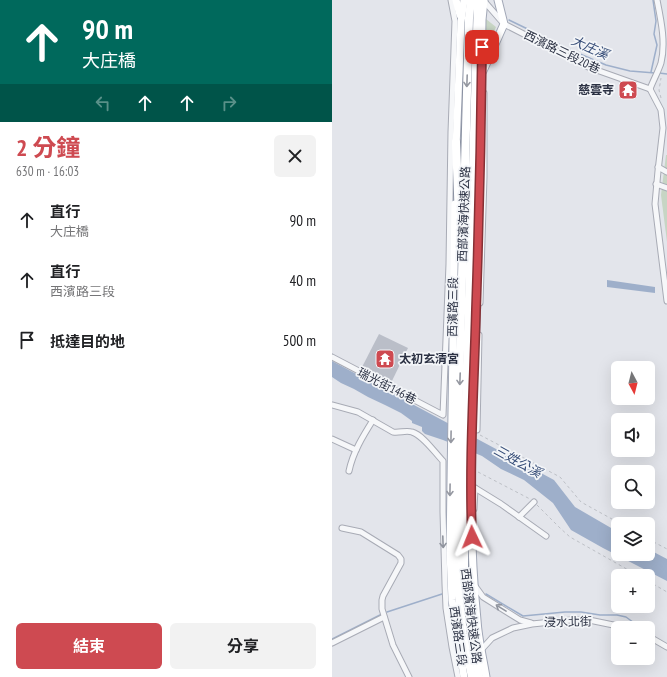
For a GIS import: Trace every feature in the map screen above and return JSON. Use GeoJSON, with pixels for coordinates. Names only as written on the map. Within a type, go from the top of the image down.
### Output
{"type":"FeatureCollection","features":[{"type":"Feature","properties":{"kind":"highway","name":"西部濱海快速公路"},"geometry":{"type":"LineString","coordinates":[[468,431],[462,294],[469,18],[471,0]]}},
{"type":"Feature","properties":{"kind":"highway","name":"西部濱海快速公路"},"geometry":{"type":"LineString","coordinates":[[468,431],[467,380],[482,0]]}},
{"type":"Feature","properties":{"kind":"highway"},"geometry":{"type":"LineString","coordinates":[[456,142],[462,294]]}},
{"type":"Feature","properties":{"kind":"highway"},"geometry":{"type":"LineString","coordinates":[[467,380],[478,266]]}},
{"type":"Feature","properties":{"kind":"highway"},"geometry":{"type":"LineString","coordinates":[[458,455],[468,431]]}},
{"type":"Feature","properties":{"kind":"highway","name":"西部濱海快速公路"},"geometry":{"type":"LineString","coordinates":[[458,455],[457,577],[463,634],[472,677]]}},
{"type":"Feature","properties":{"kind":"highway","name":"西部濱海快速公路"},"geometry":{"type":"LineString","coordinates":[[458,455],[464,575],[479,677]]}},
{"type":"Feature","properties":{"kind":"main road"},"geometry":{"type":"LineString","coordinates":[[456,0],[458,21]]}},
{"type":"Feature","properties":{"kind":"main road","name":"西濱路三段"},"geometry":{"type":"LineString","coordinates":[[464,0],[458,21],[451,423],[458,455],[450,552],[452,600],[464,677]]}},
{"type":"Feature","properties":{"kind":"main road","name":"西濱路三段"},"geometry":{"type":"LineString","coordinates":[[482,0],[483,74],[478,266],[468,431],[472,468],[470,510],[473,577],[477,622],[486,677]]}},
{"type":"Feature","properties":{"kind":"main road"},"geometry":{"type":"LineString","coordinates":[[483,74],[504,24],[500,0]]}},
{"type":"Feature","properties":{"kind":"street"},"geometry":{"type":"LineString","coordinates":[[451,0],[458,21]]}},
{"type":"Feature","properties":{"kind":"street","name":"西濱路三段20巷"},"geometry":{"type":"LineString","coordinates":[[482,0],[504,24],[588,67],[650,89]]}},
{"type":"Feature","properties":{"kind":"street"},"geometry":{"type":"LineString","coordinates":[[657,0],[662,25],[663,48],[665,52],[650,89],[660,110],[663,128],[655,204],[667,301]]}},
{"type":"Feature","properties":{"kind":"street","name":"西濱路三段"},"geometry":{"type":"LineString","coordinates":[[443,415],[449,271],[451,132],[458,21]]}},
{"type":"Feature","properties":{"kind":"street","name":"西濱路三段"},"geometry":{"type":"LineString","coordinates":[[468,431],[484,201],[483,74]]}},
{"type":"Feature","properties":{"kind":"street"},"geometry":{"type":"LineString","coordinates":[[658,167],[667,172]]}},
{"type":"Feature","properties":{"kind":"street"},"geometry":{"type":"LineString","coordinates":[[656,184],[667,188]]}},
{"type":"Feature","properties":{"kind":"street","name":"瑞光街146巷"},"geometry":{"type":"LineString","coordinates":[[332,357],[443,415]]}},
{"type":"Feature","properties":{"kind":"street"},"geometry":{"type":"LineString","coordinates":[[332,405],[358,412],[373,420],[362,437],[351,460],[349,471]]}},
{"type":"Feature","properties":{"kind":"street","name":"西濱路三段"},"geometry":{"type":"LineString","coordinates":[[373,420],[393,432],[413,432],[420,436],[443,461],[445,584],[450,630],[458,677]]}},
{"type":"Feature","properties":{"kind":"street"},"geometry":{"type":"LineString","coordinates":[[332,439],[356,450]]}},
{"type":"Feature","properties":{"kind":"street","name":"西濱路三段"},"geometry":{"type":"LineString","coordinates":[[473,577],[475,573],[475,488],[519,517]]}},
{"type":"Feature","properties":{"kind":"street"},"geometry":{"type":"LineString","coordinates":[[534,502],[519,517],[546,536]]}},
{"type":"Feature","properties":{"kind":"street"},"geometry":{"type":"LineString","coordinates":[[342,528],[361,532],[398,554],[401,559],[401,563],[383,596],[382,609],[392,646],[409,677]]}},
{"type":"Feature","properties":{"kind":"street","name":"浸水北街"},"geometry":{"type":"LineString","coordinates":[[474,586],[483,597],[520,620],[532,624]]}},
{"type":"Feature","properties":{"kind":"street"},"geometry":{"type":"LineString","coordinates":[[332,643],[384,617]]}},
{"type":"Feature","properties":{"kind":"street","name":"浸水北街"},"geometry":{"type":"LineString","coordinates":[[482,649],[492,638],[513,628],[532,624],[589,620],[611,625]]}},
{"type":"Feature","properties":{"kind":"street"},"geometry":{"type":"LineString","coordinates":[[455,622],[450,630],[457,634]]}},
{"type":"Feature","properties":{"kind":"street"},"geometry":{"type":"LineString","coordinates":[[655,640],[667,647]]}},
{"type":"Feature","properties":{"kind":"path"},"geometry":{"type":"LineString","coordinates":[[659,90],[662,74]]}},
{"type":"Feature","properties":{"kind":"path"},"geometry":{"type":"LineString","coordinates":[[468,431],[477,434],[560,477],[581,502],[611,518]]}},
{"type":"Feature","properties":{"kind":"path"},"geometry":{"type":"LineString","coordinates":[[472,468],[534,502],[570,537],[627,569]]}},
{"type":"Feature","properties":{"kind":"path"},"geometry":{"type":"LineString","coordinates":[[655,542],[667,549]]}},
{"type":"Feature","properties":{"kind":"path"},"geometry":{"type":"LineString","coordinates":[[655,585],[667,592]]}},
{"type":"Feature","properties":{"kind":"green space"},"geometry":{"type":"Polygon","coordinates":[[[486,19],[496,27],[485,52],[486,19]]]}},
{"type":"Feature","properties":{"kind":"green space"},"geometry":{"type":"Polygon","coordinates":[[[667,155],[667,242],[661,195],[667,155]]]}},
{"type":"Feature","properties":{"kind":"water"},"geometry":{"type":"Polygon","coordinates":[[[607,280],[655,287],[655,293],[607,287],[607,280]]]}},
{"type":"Feature","properties":{"kind":"water","name":"三姓公溪"},"geometry":{"type":"Polygon","coordinates":[[[332,361],[554,480],[575,507],[611,528],[611,552],[571,530],[553,503],[524,480],[501,469],[482,456],[425,434],[422,431],[422,427],[412,423],[412,421],[401,413],[332,377],[332,361]]]}},
{"type":"Feature","properties":{"kind":"water","name":"三姓公溪"},"geometry":{"type":"Polygon","coordinates":[[[655,553],[667,559],[667,581],[655,575],[655,569],[644,569],[628,561],[655,561],[655,553]]]}},
{"type":"Feature","properties":{"kind":"building","name":"太初玄清宮"},"geometry":{"type":"Polygon","coordinates":[[[379,334],[408,348],[390,385],[361,369],[379,334]]]}},
{"type":"Feature","properties":{"kind":"waterway"},"geometry":{"type":"LineString","coordinates":[[651,72],[657,45],[654,34],[656,21],[653,0]]}},
{"type":"Feature","properties":{"kind":"waterway","name":"大庄溪"},"geometry":{"type":"LineString","coordinates":[[509,20],[606,65],[630,71],[655,73]]}},
{"type":"Feature","properties":{"kind":"waterway","name":"大庄溪"},"geometry":{"type":"LineString","coordinates":[[659,73],[667,74]]}},
{"type":"Feature","properties":{"kind":"waterway"},"geometry":{"type":"LineString","coordinates":[[387,612],[442,594]]}},
{"type":"Feature","properties":{"kind":"waterway"},"geometry":{"type":"LineString","coordinates":[[486,594],[523,616],[581,612],[600,615],[617,615],[626,617],[631,621]]}},
{"type":"Feature","properties":{"kind":"waterway"},"geometry":{"type":"LineString","coordinates":[[332,639],[380,615]]}},
{"type":"Feature","properties":{"kind":"place","name":"慈雲寺"},"geometry":{"type":"Point","coordinates":[628,90]}},
{"type":"Feature","properties":{"kind":"place","name":"太初玄清宮"},"geometry":{"type":"Point","coordinates":[385,359]}},
{"type":"Feature","properties":{"kind":"route"},"geometry":{"type":"LineString","coordinates":[[472,537],[470,510],[478,266],[482,47]]}}]}
